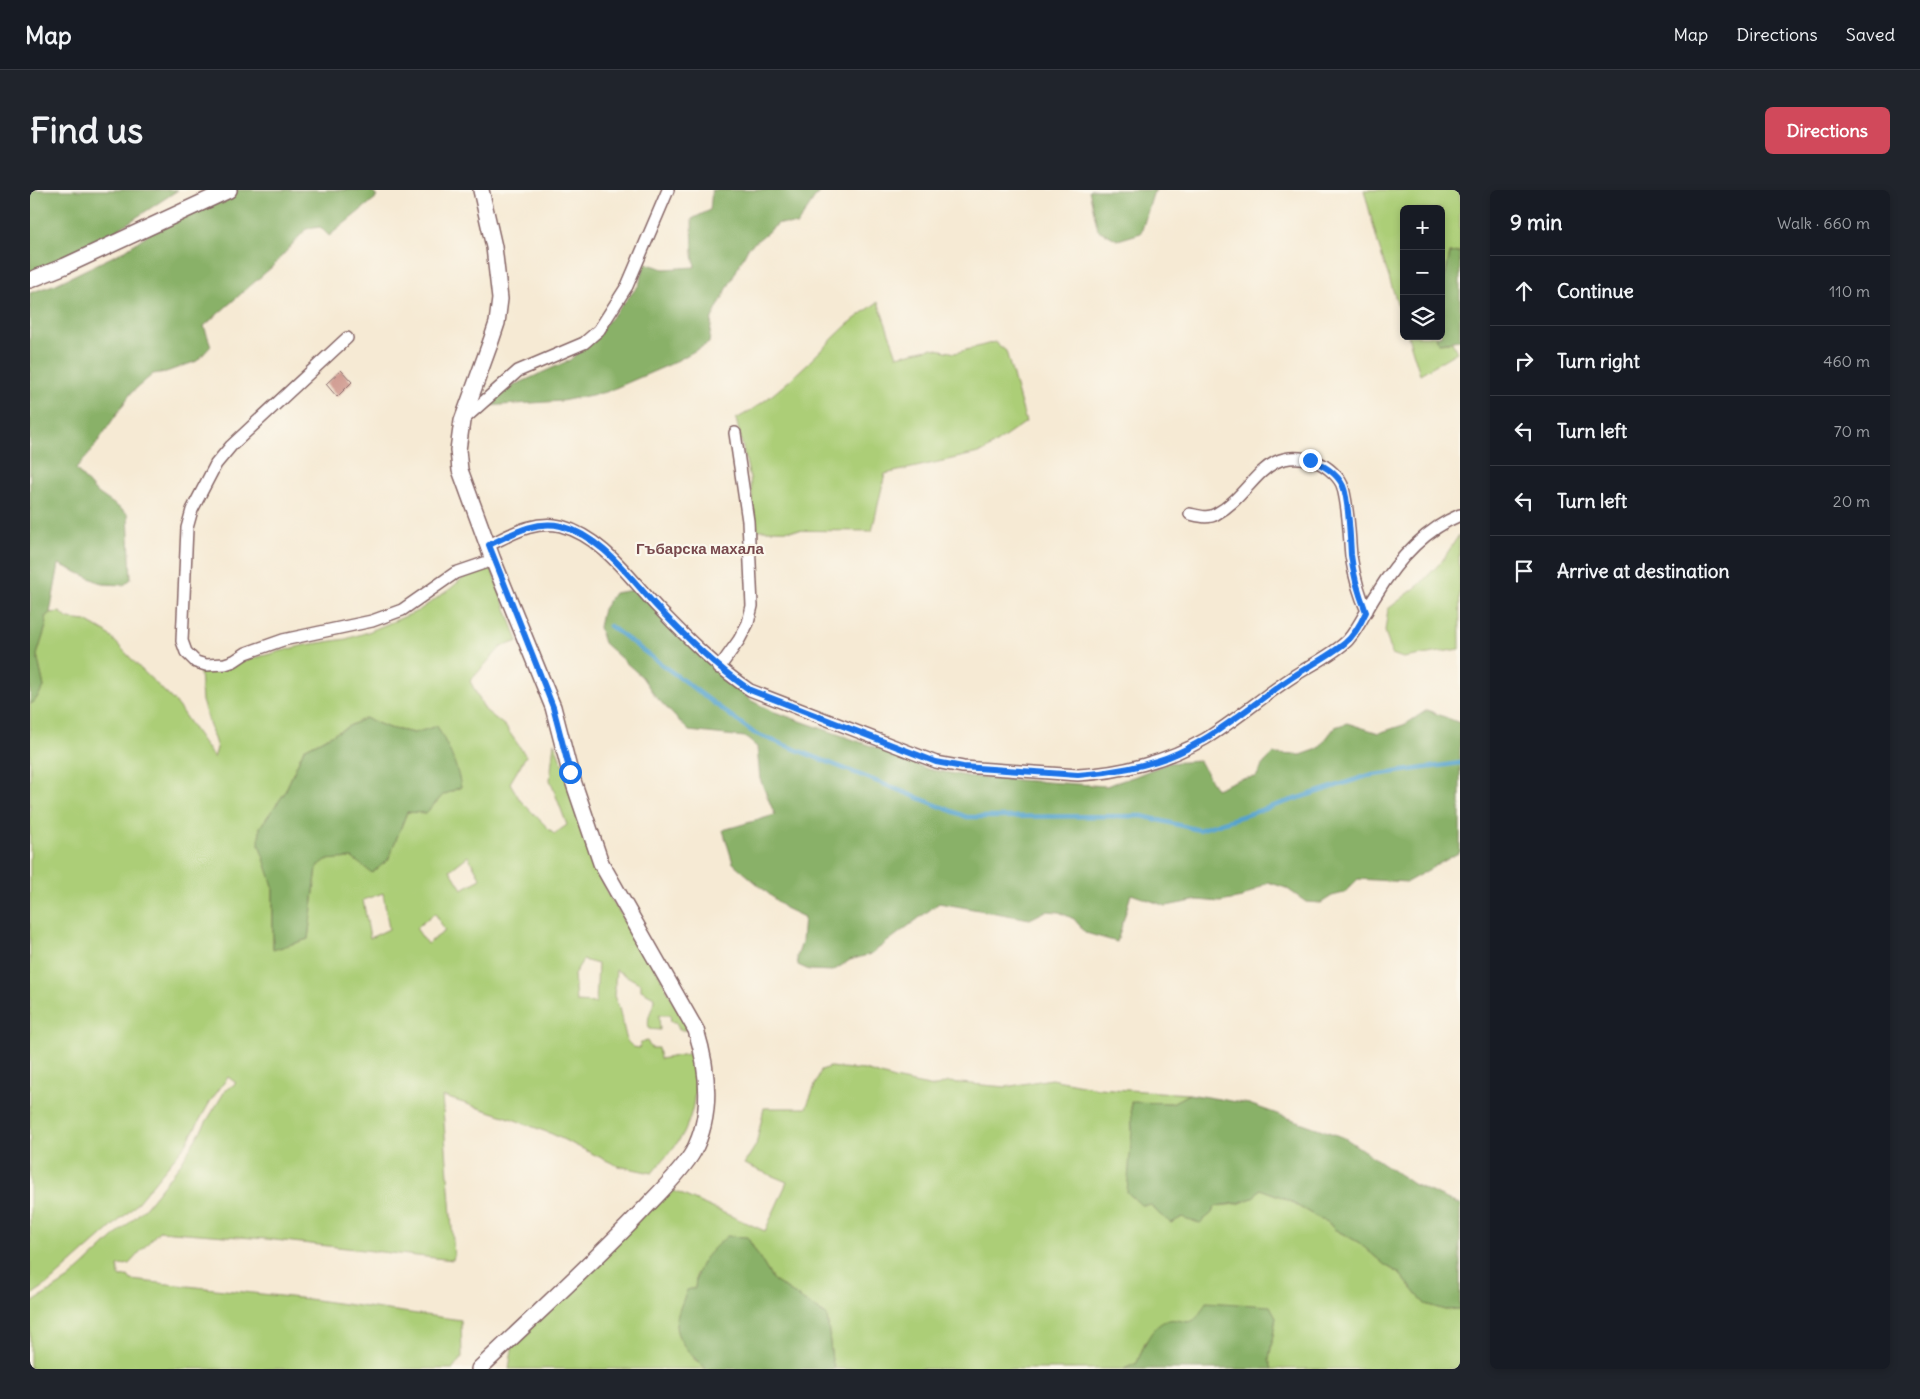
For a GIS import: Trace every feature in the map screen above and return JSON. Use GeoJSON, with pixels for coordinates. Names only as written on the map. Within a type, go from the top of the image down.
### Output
{"type":"FeatureCollection","features":[{"type":"Feature","properties":{"kind":"street"},"geometry":{"type":"LineString","coordinates":[[30,280],[65,266],[229,190]]}},
{"type":"Feature","properties":{"kind":"street"},"geometry":{"type":"LineString","coordinates":[[479,1369],[607,1248],[668,1183],[693,1153],[702,1129],[707,1100],[704,1053],[696,1030],[601,863],[570,772],[553,707],[493,560],[460,470],[458,450],[462,421],[497,323],[500,299],[494,247],[481,190]]}},
{"type":"Feature","properties":{"kind":"street"},"geometry":{"type":"LineString","coordinates":[[462,421],[518,371],[584,343],[599,330],[628,286],[668,190]]}},
{"type":"Feature","properties":{"kind":"street"},"geometry":{"type":"LineString","coordinates":[[347,338],[230,446],[216,464],[192,510],[187,528],[184,587],[182,641],[186,652],[196,662],[206,665],[225,664],[234,661],[246,653],[282,640],[372,621],[402,610],[455,573],[493,560]]}},
{"type":"Feature","properties":{"kind":"street"},"geometry":{"type":"LineString","coordinates":[[719,668],[748,624],[752,606],[748,521],[735,433]]}},
{"type":"Feature","properties":{"kind":"street"},"geometry":{"type":"LineString","coordinates":[[1190,514],[1206,517],[1215,515],[1228,506],[1269,466],[1277,461],[1288,458],[1310,460],[1322,464],[1343,486],[1352,558],[1360,595],[1366,612]]}},
{"type":"Feature","properties":{"kind":"street"},"geometry":{"type":"LineString","coordinates":[[489,545],[528,527],[560,526],[580,533],[609,555],[659,609],[719,668],[750,690],[936,762],[963,767],[1078,775],[1096,774],[1149,763],[1206,739],[1291,678],[1346,642],[1358,628],[1376,595],[1397,565],[1426,535],[1446,521],[1460,515]]}},
{"type":"Feature","properties":{"kind":"green space"},"geometry":{"type":"Polygon","coordinates":[[[30,190],[178,190],[90,248],[30,272],[30,190]]]}},
{"type":"Feature","properties":{"kind":"green space"},"geometry":{"type":"Polygon","coordinates":[[[225,190],[371,190],[377,197],[329,236],[320,227],[306,229],[273,266],[204,326],[211,346],[197,361],[166,372],[153,374],[131,393],[90,453],[76,469],[95,491],[128,514],[131,579],[124,585],[103,584],[59,564],[50,613],[45,617],[47,623],[37,655],[44,687],[34,702],[30,704],[30,293],[56,284],[124,251],[154,230],[225,190]]]}},
{"type":"Feature","properties":{"kind":"green space"},"geometry":{"type":"Polygon","coordinates":[[[712,190],[821,190],[797,225],[779,223],[748,248],[712,318],[709,343],[671,364],[606,392],[562,401],[486,406],[504,390],[570,360],[597,334],[639,285],[645,263],[664,269],[695,267],[692,219],[710,210],[712,190]]]}},
{"type":"Feature","properties":{"kind":"green space"},"geometry":{"type":"Polygon","coordinates":[[[1089,190],[1156,190],[1153,194],[1141,233],[1118,240],[1098,230],[1089,190]]]}},
{"type":"Feature","properties":{"kind":"green space"},"geometry":{"type":"Polygon","coordinates":[[[1364,190],[1460,190],[1460,252],[1450,253],[1445,277],[1445,205],[1400,205],[1400,312],[1379,247],[1364,190]]]}},
{"type":"Feature","properties":{"kind":"green space"},"geometry":{"type":"Polygon","coordinates":[[[1460,252],[1460,340],[1438,343],[1437,340],[1445,340],[1445,277],[1450,253],[1460,252]]]}},
{"type":"Feature","properties":{"kind":"green space"},"geometry":{"type":"Polygon","coordinates":[[[878,302],[897,356],[932,348],[955,353],[995,342],[1006,351],[1026,422],[983,452],[885,474],[872,531],[756,530],[750,478],[736,419],[752,410],[781,388],[847,325],[878,302]]]}},
{"type":"Feature","properties":{"kind":"green space"},"geometry":{"type":"Polygon","coordinates":[[[1409,340],[1437,340],[1438,343],[1452,342],[1457,352],[1420,374],[1409,340]]]}},
{"type":"Feature","properties":{"kind":"green space"},"geometry":{"type":"Polygon","coordinates":[[[1459,535],[1460,649],[1403,658],[1392,654],[1385,631],[1388,609],[1419,585],[1442,561],[1459,535]]]}},
{"type":"Feature","properties":{"kind":"green space"},"geometry":{"type":"Polygon","coordinates":[[[488,560],[518,641],[501,647],[470,681],[485,710],[505,726],[526,756],[510,783],[520,800],[554,834],[567,825],[550,780],[554,742],[581,812],[591,858],[611,899],[657,970],[688,1030],[679,1030],[676,1022],[671,1022],[670,1015],[659,1015],[660,1030],[649,1029],[649,1015],[654,997],[641,990],[641,984],[616,970],[614,996],[627,1041],[633,1047],[639,1048],[641,1042],[647,1041],[651,1048],[658,1048],[660,1059],[692,1053],[695,1072],[694,1102],[683,1135],[652,1173],[618,1166],[552,1134],[442,1096],[453,1260],[266,1239],[159,1231],[129,1264],[118,1266],[119,1275],[121,1277],[128,1276],[131,1280],[308,1299],[461,1320],[462,1357],[453,1369],[30,1369],[30,1304],[69,1279],[144,1209],[181,1163],[225,1091],[236,1083],[228,1077],[210,1102],[186,1144],[132,1209],[49,1283],[30,1296],[30,704],[34,702],[44,687],[37,655],[47,623],[45,617],[50,613],[60,612],[68,619],[86,621],[107,633],[175,702],[214,758],[217,748],[202,701],[200,672],[305,645],[346,639],[368,632],[418,611],[450,589],[480,564],[488,560]],[[365,718],[304,749],[284,794],[260,827],[273,886],[273,949],[308,939],[317,868],[326,859],[388,860],[407,812],[426,813],[443,795],[461,787],[414,733],[389,728],[365,718]],[[468,856],[450,870],[462,889],[481,879],[468,856]],[[383,893],[363,900],[370,938],[389,929],[383,893]],[[435,913],[416,928],[427,944],[445,931],[435,913]],[[583,960],[574,974],[576,1002],[596,1003],[598,964],[583,960]]]}},
{"type":"Feature","properties":{"kind":"green space"},"geometry":{"type":"Polygon","coordinates":[[[633,590],[645,596],[750,700],[772,711],[877,748],[927,769],[972,777],[1106,786],[1168,763],[1199,761],[1216,789],[1240,779],[1256,777],[1264,763],[1273,754],[1301,755],[1318,749],[1335,727],[1347,723],[1379,733],[1406,724],[1427,710],[1460,723],[1460,852],[1407,882],[1358,879],[1344,893],[1332,896],[1321,903],[1306,902],[1286,888],[1268,882],[1242,898],[1220,902],[1198,900],[1166,906],[1131,894],[1117,942],[1086,933],[1074,919],[1059,912],[1046,911],[1030,919],[939,903],[871,954],[850,960],[833,971],[809,970],[798,965],[797,957],[802,942],[804,917],[785,908],[733,863],[723,830],[775,815],[760,779],[757,747],[745,737],[689,731],[655,696],[642,677],[604,643],[599,627],[603,609],[614,593],[633,590]]]}},
{"type":"Feature","properties":{"kind":"green space"},"geometry":{"type":"Polygon","coordinates":[[[365,718],[389,728],[414,733],[437,726],[452,755],[461,787],[443,795],[426,813],[407,812],[388,860],[372,873],[352,858],[326,860],[317,867],[308,939],[273,950],[273,886],[259,844],[260,827],[284,794],[304,749],[365,718]]]}},
{"type":"Feature","properties":{"kind":"green space"},"geometry":{"type":"Polygon","coordinates":[[[830,1067],[865,1070],[894,1079],[934,1087],[948,1082],[1006,1087],[1051,1079],[1098,1088],[1189,1094],[1172,1103],[1131,1103],[1132,1129],[1151,1205],[1159,1214],[1183,1217],[1211,1214],[1216,1206],[1246,1201],[1260,1189],[1282,1197],[1328,1222],[1334,1229],[1358,1242],[1385,1265],[1399,1273],[1425,1304],[1445,1310],[1460,1309],[1460,1369],[1272,1369],[1269,1360],[1276,1317],[1195,1320],[1191,1322],[1170,1320],[1145,1342],[1137,1363],[1124,1369],[835,1369],[832,1361],[827,1316],[773,1280],[747,1237],[696,1274],[694,1359],[707,1369],[509,1369],[514,1336],[667,1188],[765,1231],[787,1182],[744,1164],[756,1145],[764,1108],[806,1108],[821,1070],[830,1067]]]}},
{"type":"Feature","properties":{"kind":"green space"},"geometry":{"type":"Polygon","coordinates":[[[1189,1094],[1249,1104],[1345,1138],[1413,1184],[1460,1205],[1460,1309],[1445,1310],[1425,1304],[1399,1273],[1385,1265],[1358,1242],[1334,1229],[1328,1222],[1282,1197],[1260,1189],[1253,1198],[1238,1203],[1216,1206],[1211,1214],[1200,1223],[1183,1217],[1171,1223],[1151,1205],[1141,1205],[1127,1192],[1132,1130],[1131,1102],[1172,1103],[1189,1094]]]}},
{"type":"Feature","properties":{"kind":"green space"},"geometry":{"type":"Polygon","coordinates":[[[727,1236],[747,1237],[773,1280],[827,1316],[832,1361],[835,1369],[707,1369],[687,1350],[679,1337],[676,1325],[680,1307],[687,1290],[695,1288],[701,1264],[727,1236]]]}},
{"type":"Feature","properties":{"kind":"green space"},"geometry":{"type":"Polygon","coordinates":[[[1206,1302],[1270,1306],[1276,1317],[1269,1360],[1272,1369],[1124,1369],[1137,1363],[1148,1337],[1157,1326],[1169,1320],[1192,1321],[1206,1302]]]}},
{"type":"Feature","properties":{"kind":"building"},"geometry":{"type":"Polygon","coordinates":[[[341,370],[352,382],[337,397],[326,384],[341,370]]]}},
{"type":"Feature","properties":{"kind":"waterway"},"geometry":{"type":"LineString","coordinates":[[610,626],[754,733],[967,817],[1142,816],[1199,830],[1367,776],[1460,763]]}},
{"type":"Feature","properties":{"kind":"district","name":"Гъбарска махала"},"geometry":{"type":"Point","coordinates":[700,549]}},
{"type":"Feature","properties":{"kind":"route"},"geometry":{"type":"LineString","coordinates":[[570,772],[553,707],[493,560],[489,545],[528,527],[560,526],[580,533],[609,555],[659,609],[724,673],[750,690],[936,762],[963,767],[1078,775],[1096,774],[1149,763],[1176,754],[1206,739],[1291,678],[1346,642],[1358,628],[1366,612],[1360,595],[1352,558],[1343,486],[1322,464],[1310,460]]}}]}
